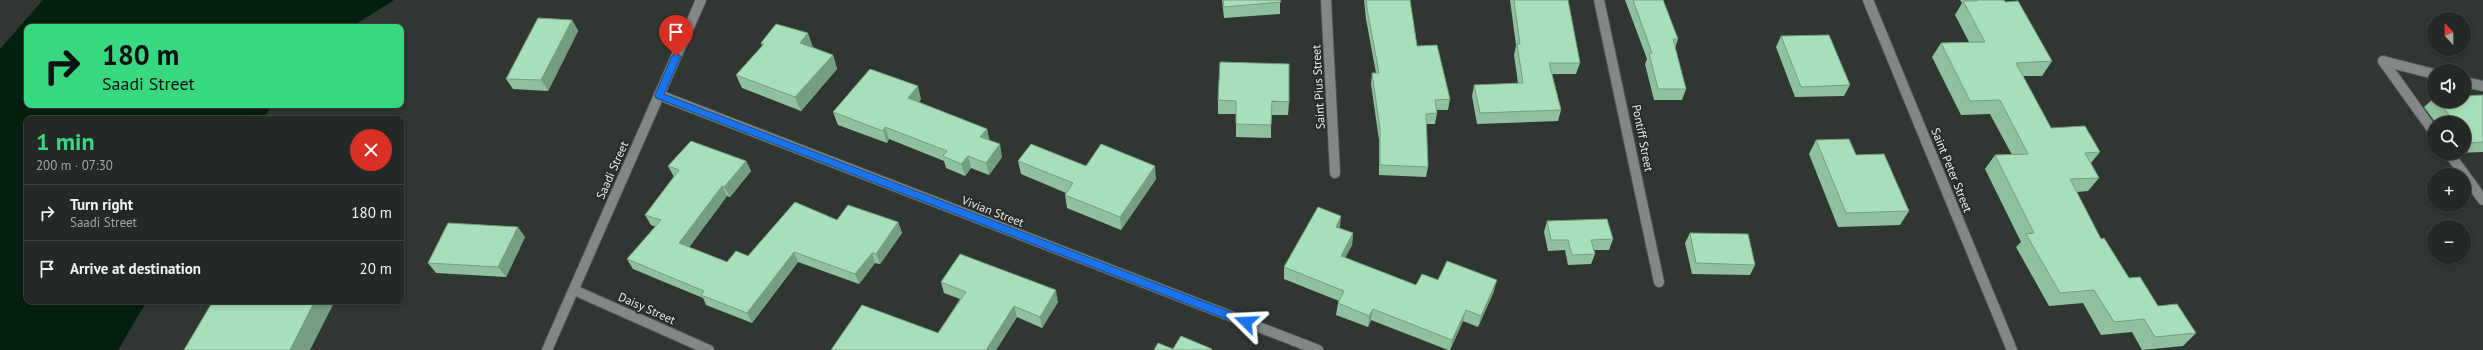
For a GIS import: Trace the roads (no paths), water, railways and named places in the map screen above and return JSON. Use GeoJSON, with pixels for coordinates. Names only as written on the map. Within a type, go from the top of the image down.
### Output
{"type":"FeatureCollection","features":[{"type":"Feature","properties":{"kind":"street","name":"Saadi Street"},"geometry":{"type":"LineString","coordinates":[[547,350],[700,0]]}},
{"type":"Feature","properties":{"kind":"street","name":"Saint Pius Street"},"geometry":{"type":"LineString","coordinates":[[1326,0],[1335,173]]}},
{"type":"Feature","properties":{"kind":"street","name":"Pontiff Street"},"geometry":{"type":"LineString","coordinates":[[1599,0],[1659,282]]}},
{"type":"Feature","properties":{"kind":"street","name":"Saint Peter Street"},"geometry":{"type":"LineString","coordinates":[[1868,0],[2012,350]]}},
{"type":"Feature","properties":{"kind":"street"},"geometry":{"type":"LineString","coordinates":[[2427,72],[2383,62],[2427,122]]}},
{"type":"Feature","properties":{"kind":"street"},"geometry":{"type":"LineString","coordinates":[[2471,83],[2483,86]]}},
{"type":"Feature","properties":{"kind":"street","name":"Vivian Street"},"geometry":{"type":"LineString","coordinates":[[659,95],[1318,350]]}},
{"type":"Feature","properties":{"kind":"street"},"geometry":{"type":"LineString","coordinates":[[2454,160],[2483,200]]}},
{"type":"Feature","properties":{"kind":"street","name":"Daisy Street"},"geometry":{"type":"LineString","coordinates":[[574,290],[710,350]]}}]}
